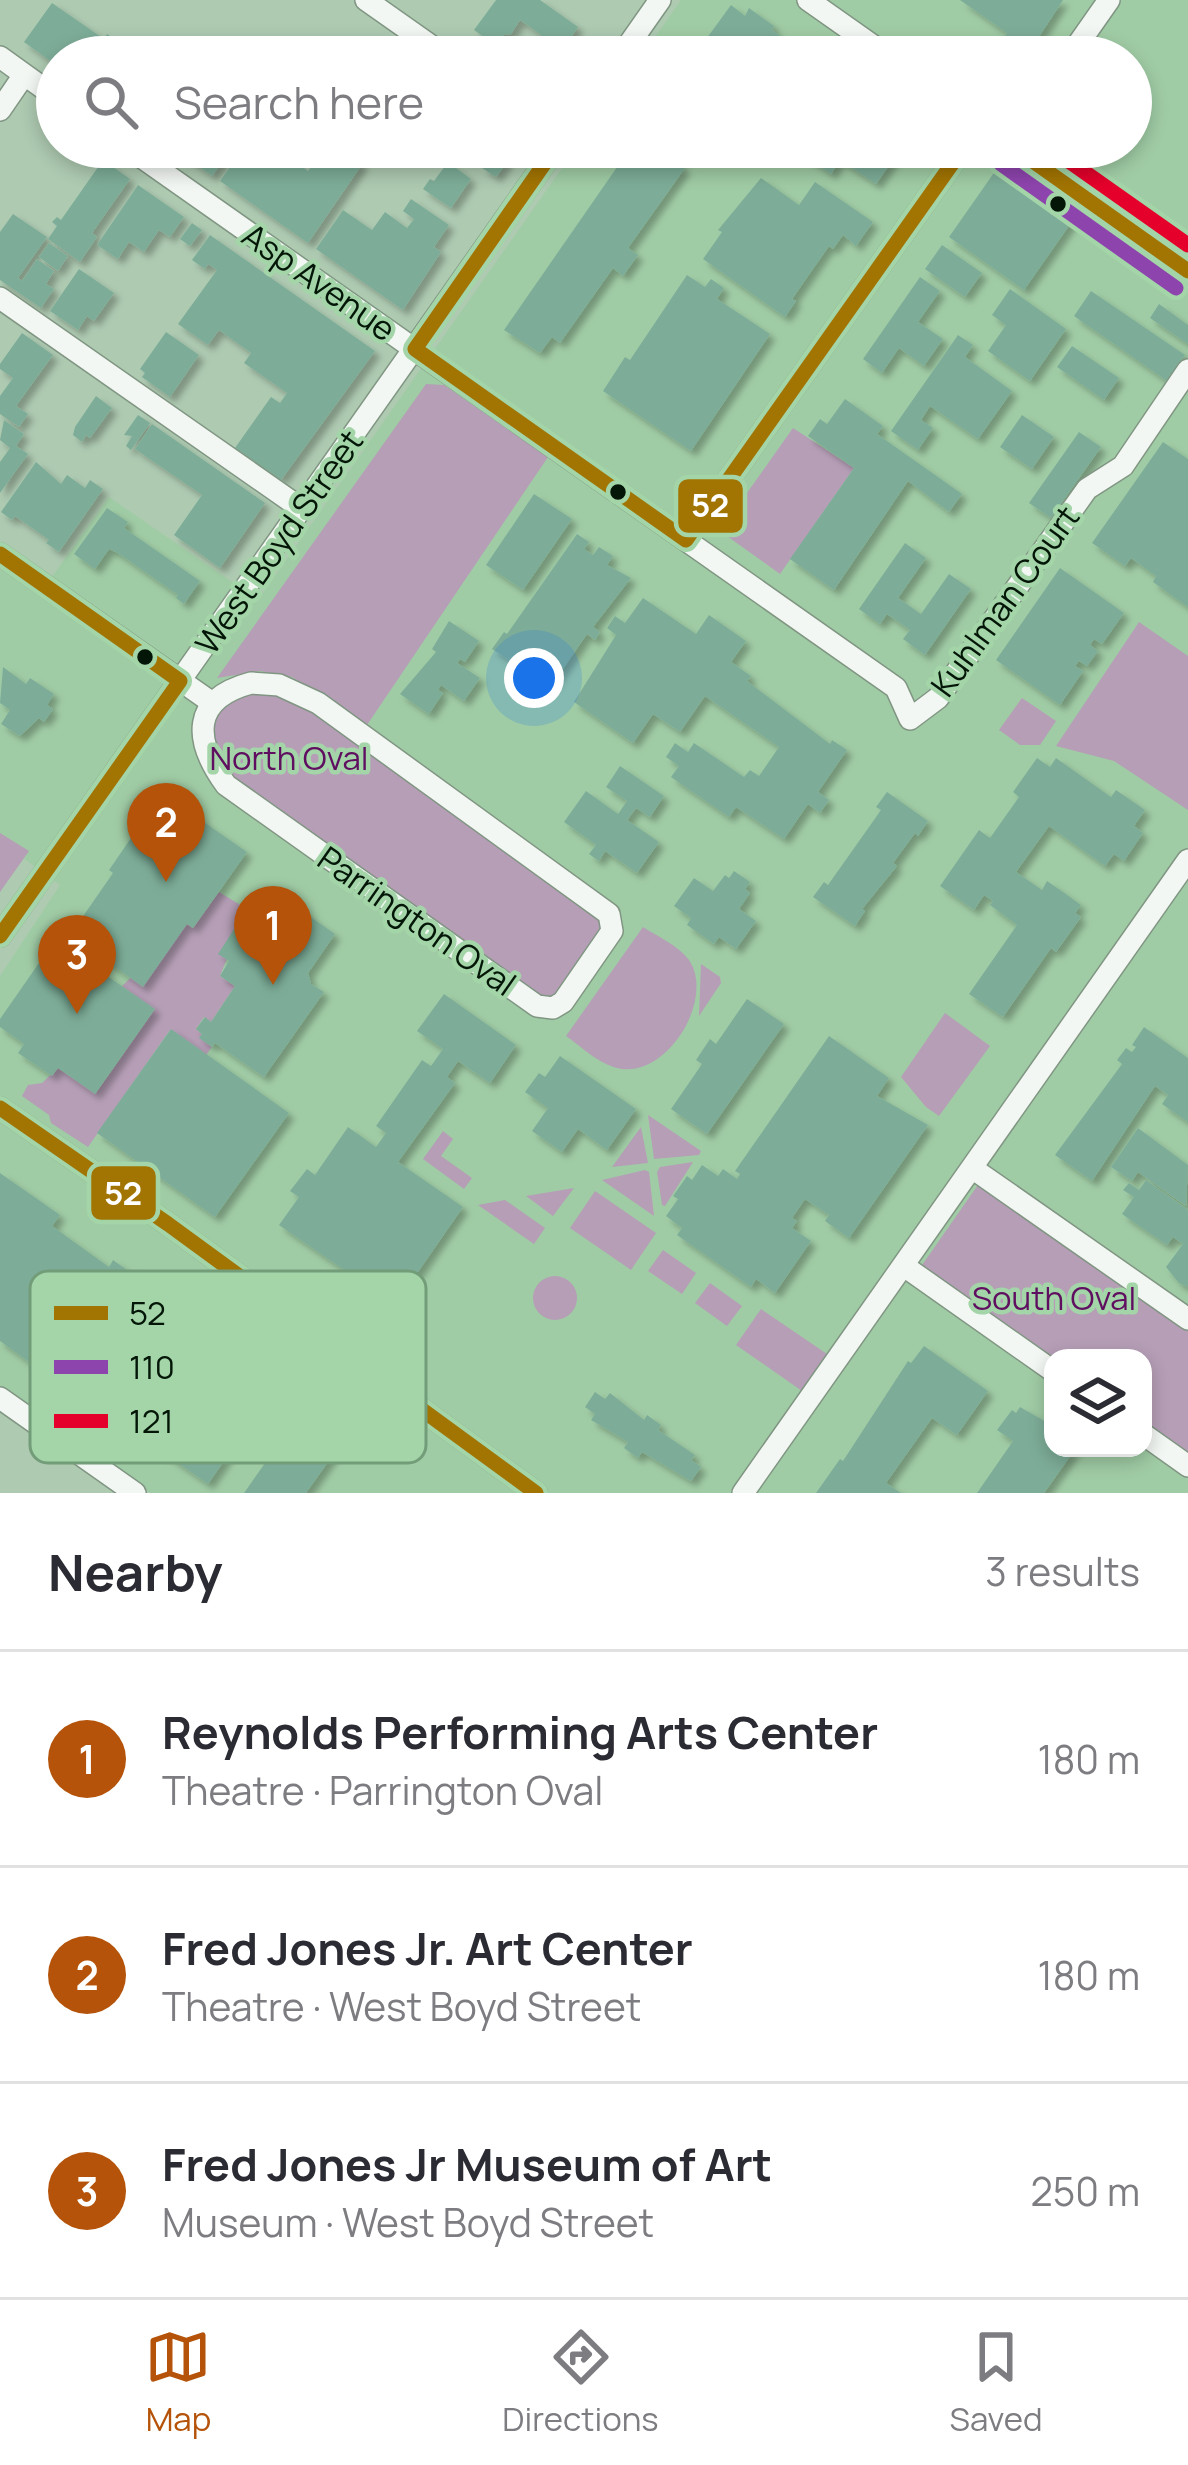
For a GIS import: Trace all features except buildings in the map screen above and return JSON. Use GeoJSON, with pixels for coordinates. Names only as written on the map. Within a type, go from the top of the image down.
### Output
{"type":"FeatureCollection","features":[{"type":"Feature","properties":{"kind":"street"},"geometry":{"type":"LineString","coordinates":[[366,0],[417,36]]}},
{"type":"Feature","properties":{"kind":"street"},"geometry":{"type":"LineString","coordinates":[[635,36],[660,0]]}},
{"type":"Feature","properties":{"kind":"street"},"geometry":{"type":"LineString","coordinates":[[808,0],[859,36]]}},
{"type":"Feature","properties":{"kind":"street"},"geometry":{"type":"LineString","coordinates":[[1084,36],[1109,0]]}},
{"type":"Feature","properties":{"kind":"street"},"geometry":{"type":"LineString","coordinates":[[0,57],[36,83]]}},
{"type":"Feature","properties":{"kind":"street"},"geometry":{"type":"LineString","coordinates":[[0,110],[24,75]]}},
{"type":"Feature","properties":{"kind":"street","name":"Asp Avenue"},"geometry":{"type":"LineString","coordinates":[[157,168],[896,688],[910,719]]}},
{"type":"Feature","properties":{"kind":"street","name":"West Boyd Street"},"geometry":{"type":"LineString","coordinates":[[0,936],[541,168]]}},
{"type":"Feature","properties":{"kind":"street"},"geometry":{"type":"LineString","coordinates":[[686,540],[949,168]]}},
{"type":"Feature","properties":{"kind":"street"},"geometry":{"type":"LineString","coordinates":[[1043,168],[1188,271]]}},
{"type":"Feature","properties":{"kind":"street"},"geometry":{"type":"LineString","coordinates":[[0,298],[302,509]]}},
{"type":"Feature","properties":{"kind":"street","name":"Kuhlman Court"},"geometry":{"type":"LineString","coordinates":[[910,719],[938,698],[1087,489],[1123,466],[1188,370]]}},
{"type":"Feature","properties":{"kind":"street"},"geometry":{"type":"LineString","coordinates":[[0,554],[211,702]]}},
{"type":"Feature","properties":{"kind":"street","name":"Parrington Oval"},"geometry":{"type":"LineString","coordinates":[[251,683],[302,694],[603,908],[612,918],[612,931],[563,1002],[553,1008],[537,1006],[235,794],[208,753],[204,725],[211,702],[251,683]]}},
{"type":"Feature","properties":{"kind":"street"},"geometry":{"type":"LineString","coordinates":[[743,1493],[1188,860]]}},
{"type":"Feature","properties":{"kind":"street"},"geometry":{"type":"LineString","coordinates":[[0,1108],[232,1271]]}},
{"type":"Feature","properties":{"kind":"street"},"geometry":{"type":"LineString","coordinates":[[972,1168],[1188,1319]]}},
{"type":"Feature","properties":{"kind":"street"},"geometry":{"type":"LineString","coordinates":[[904,1266],[1044,1365]]}},
{"type":"Feature","properties":{"kind":"street"},"geometry":{"type":"LineString","coordinates":[[0,1398],[30,1419]]}},
{"type":"Feature","properties":{"kind":"street"},"geometry":{"type":"LineString","coordinates":[[426,1413],[536,1493]]}},
{"type":"Feature","properties":{"kind":"street"},"geometry":{"type":"LineString","coordinates":[[1152,1440],[1188,1466]]}},
{"type":"Feature","properties":{"kind":"street"},"geometry":{"type":"LineString","coordinates":[[92,1463],[135,1493]]}},
{"type":"Feature","properties":{"kind":"shaded area"},"geometry":{"type":"Polygon","coordinates":[[[681,0],[1188,0],[1188,1493],[150,1493],[108,1463],[426,1463],[426,1271],[30,1271],[30,1408],[0,1387],[0,976],[60,885],[0,841],[0,563],[41,592],[109,497],[258,600],[562,168],[1152,168],[1152,36],[656,36],[681,0]]]}},
{"type":"Feature","properties":{"kind":"green space"},"geometry":{"type":"Polygon","coordinates":[[[426,384],[444,385],[548,457],[367,725],[292,677],[260,671],[217,678],[426,384]]]}},
{"type":"Feature","properties":{"kind":"green space"},"geometry":{"type":"Polygon","coordinates":[[[793,428],[854,468],[780,574],[720,531],[793,428]]]}},
{"type":"Feature","properties":{"kind":"green space"},"geometry":{"type":"Polygon","coordinates":[[[1139,622],[1188,656],[1188,810],[1114,761],[1056,746],[1139,622]]]}},
{"type":"Feature","properties":{"kind":"green space","name":"North Oval"},"geometry":{"type":"Polygon","coordinates":[[[279,685],[612,918],[553,1008],[293,834],[208,753],[218,695],[279,685]]]}},
{"type":"Feature","properties":{"kind":"green space"},"geometry":{"type":"Polygon","coordinates":[[[1022,698],[1056,721],[1040,745],[1020,745],[999,730],[1022,698]]]}},
{"type":"Feature","properties":{"kind":"green space"},"geometry":{"type":"Polygon","coordinates":[[[0,833],[29,851],[0,892],[0,833]]]}},
{"type":"Feature","properties":{"kind":"green space"},"geometry":{"type":"Polygon","coordinates":[[[219,892],[247,909],[220,976],[235,986],[211,1022],[204,1017],[196,1029],[212,1047],[206,1055],[170,1030],[88,1147],[51,1123],[49,1115],[22,1096],[28,1085],[42,1083],[58,1068],[96,1093],[154,1010],[122,986],[187,924],[193,928],[219,892]]]}},
{"type":"Feature","properties":{"kind":"green space"},"geometry":{"type":"Polygon","coordinates":[[[643,927],[689,960],[696,976],[696,994],[692,1013],[671,1047],[639,1068],[622,1069],[566,1036],[643,927]]]}},
{"type":"Feature","properties":{"kind":"green space"},"geometry":{"type":"Polygon","coordinates":[[[701,964],[720,977],[721,983],[699,1016],[701,964]]]}},
{"type":"Feature","properties":{"kind":"green space"},"geometry":{"type":"Polygon","coordinates":[[[945,1013],[990,1046],[939,1116],[901,1077],[945,1013]]]}},
{"type":"Feature","properties":{"kind":"green space"},"geometry":{"type":"Polygon","coordinates":[[[648,1115],[701,1151],[699,1155],[654,1159],[648,1115]]]}},
{"type":"Feature","properties":{"kind":"green space"},"geometry":{"type":"Polygon","coordinates":[[[641,1127],[648,1163],[612,1167],[641,1127]]]}},
{"type":"Feature","properties":{"kind":"green space"},"geometry":{"type":"Polygon","coordinates":[[[443,1131],[453,1139],[441,1156],[472,1178],[464,1189],[423,1159],[443,1131]]]}},
{"type":"Feature","properties":{"kind":"green space"},"geometry":{"type":"Polygon","coordinates":[[[693,1162],[665,1206],[662,1205],[660,1167],[693,1162]]]}},
{"type":"Feature","properties":{"kind":"green space"},"geometry":{"type":"Polygon","coordinates":[[[649,1172],[654,1216],[602,1180],[649,1172]]]}},
{"type":"Feature","properties":{"kind":"green space","name":"South Oval"},"geometry":{"type":"Polygon","coordinates":[[[980,1182],[1188,1329],[1188,1457],[1152,1431],[1152,1349],[1044,1349],[1044,1356],[920,1268],[980,1182]]]}},
{"type":"Feature","properties":{"kind":"green space"},"geometry":{"type":"Polygon","coordinates":[[[574,1188],[553,1216],[526,1196],[574,1188]]]}},
{"type":"Feature","properties":{"kind":"green space"},"geometry":{"type":"Polygon","coordinates":[[[595,1191],[656,1233],[631,1270],[570,1228],[595,1191]]]}},
{"type":"Feature","properties":{"kind":"green space"},"geometry":{"type":"Polygon","coordinates":[[[505,1200],[545,1228],[534,1244],[478,1205],[505,1200]]]}},
{"type":"Feature","properties":{"kind":"green space"},"geometry":{"type":"Polygon","coordinates":[[[663,1250],[696,1273],[682,1294],[648,1271],[663,1250]]]}},
{"type":"Feature","properties":{"kind":"green space"},"geometry":{"type":"Polygon","coordinates":[[[555,1276],[571,1282],[577,1298],[571,1314],[555,1320],[539,1314],[533,1298],[539,1282],[555,1276]]]}},
{"type":"Feature","properties":{"kind":"green space"},"geometry":{"type":"Polygon","coordinates":[[[710,1283],[742,1306],[727,1326],[695,1303],[710,1283]]]}},
{"type":"Feature","properties":{"kind":"green space"},"geometry":{"type":"Polygon","coordinates":[[[761,1309],[827,1354],[802,1391],[736,1345],[761,1309]]]}},
{"type":"Feature","properties":{"kind":"transit line","name":"52"},"geometry":{"type":"LineString","coordinates":[[541,168],[415,349],[686,540],[949,168]]}},
{"type":"Feature","properties":{"kind":"transit line","name":"110"},"geometry":{"type":"LineString","coordinates":[[1007,168],[1176,288]]}},
{"type":"Feature","properties":{"kind":"transit line","name":"52"},"geometry":{"type":"LineString","coordinates":[[1043,168],[1188,271]]}},
{"type":"Feature","properties":{"kind":"transit line","name":"121"},"geometry":{"type":"LineString","coordinates":[[1079,168],[1188,245]]}},
{"type":"Feature","properties":{"kind":"transit line","name":"52"},"geometry":{"type":"LineString","coordinates":[[0,554],[180,681],[0,936]]}},
{"type":"Feature","properties":{"kind":"transit line","name":"52"},"geometry":{"type":"LineString","coordinates":[[0,1108],[232,1271]]}},
{"type":"Feature","properties":{"kind":"transit line","name":"52"},"geometry":{"type":"LineString","coordinates":[[426,1413],[536,1493]]}},
{"type":"Feature","properties":{"kind":"place","name":"Fred Jones Jr. Art Center"},"geometry":{"type":"Point","coordinates":[166,882]}},
{"type":"Feature","properties":{"kind":"place","name":"Reynolds Performing Arts Center"},"geometry":{"type":"Point","coordinates":[273,985]}},
{"type":"Feature","properties":{"kind":"place","name":"Fred Jones Jr Museum of Art"},"geometry":{"type":"Point","coordinates":[77,1014]}}]}
